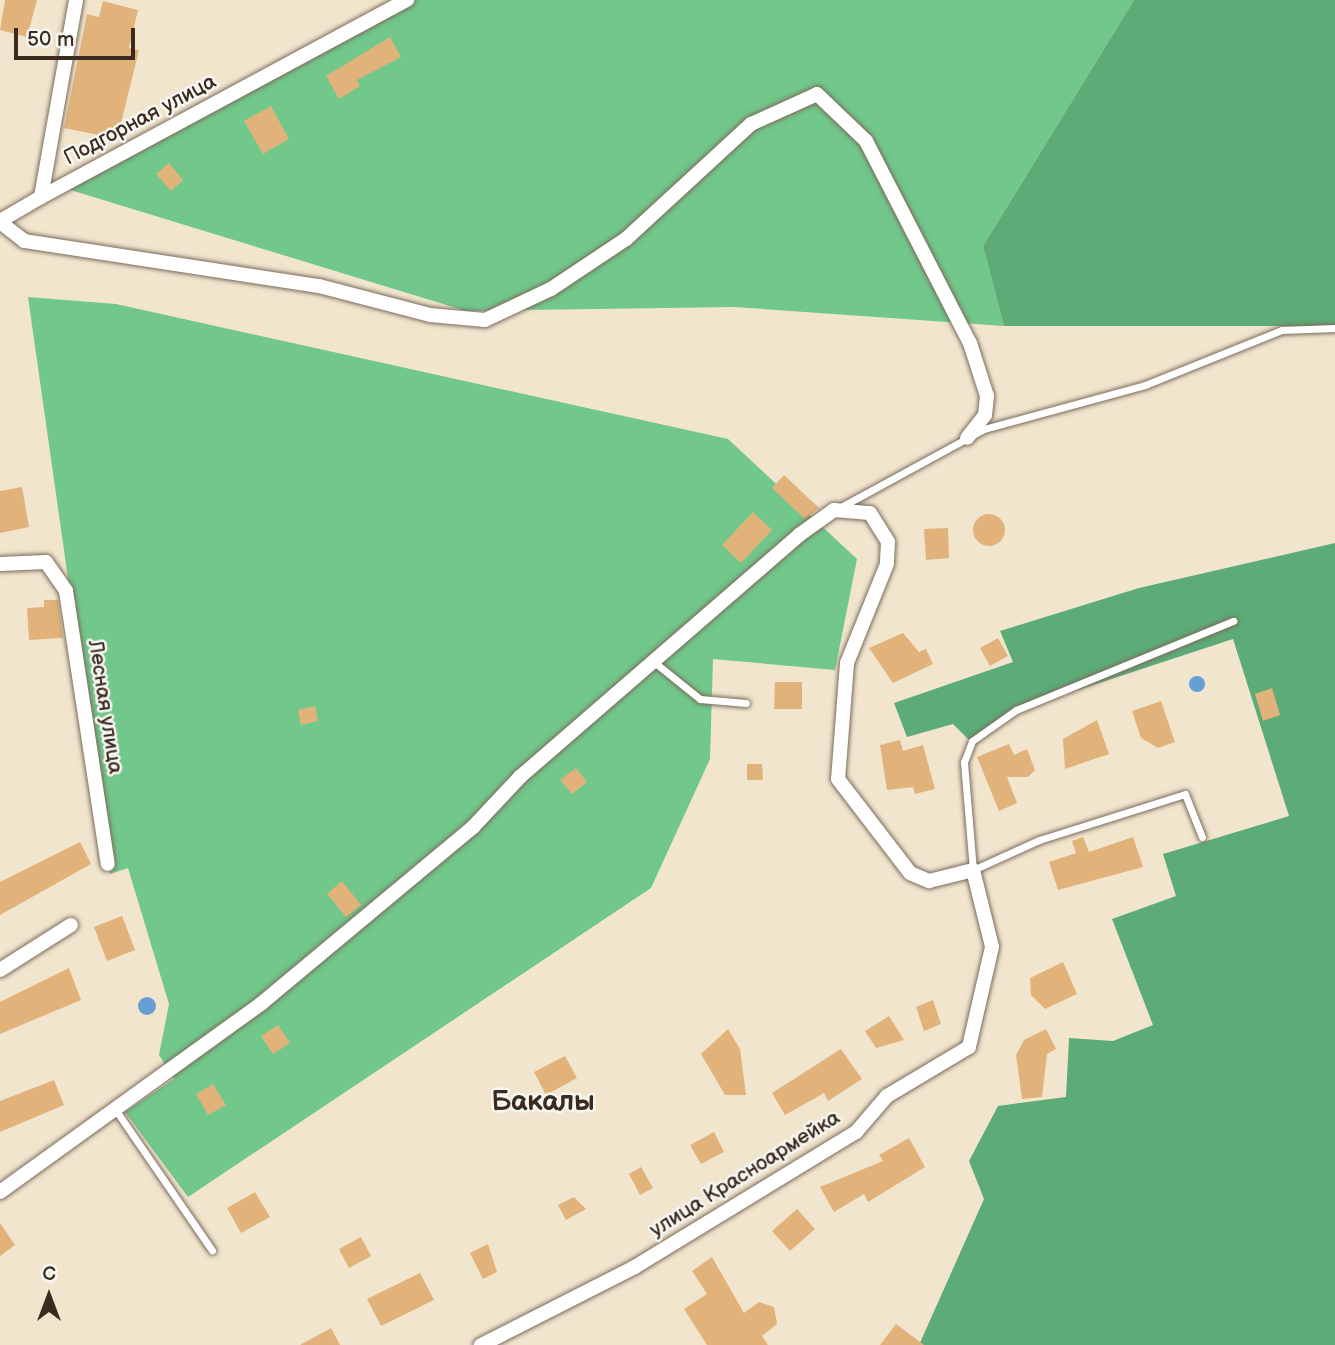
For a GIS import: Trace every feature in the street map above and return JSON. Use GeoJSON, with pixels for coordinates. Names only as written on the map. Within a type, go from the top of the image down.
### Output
{"type":"FeatureCollection","features":[{"type":"Feature","properties":{"kind":"street"},"geometry":{"type":"LineString","coordinates":[[41,197],[76,0]]}},
{"type":"Feature","properties":{"kind":"street","name":"Подгорная улица"},"geometry":{"type":"LineString","coordinates":[[0,222],[23,211],[41,197],[407,0]]}},
{"type":"Feature","properties":{"kind":"street"},"geometry":{"type":"LineString","coordinates":[[0,222],[24,241],[318,286],[430,316],[485,320],[551,289],[625,239],[751,124],[817,94],[866,141],[971,343],[988,396],[985,415],[967,438]]}},
{"type":"Feature","properties":{"kind":"street"},"geometry":{"type":"LineString","coordinates":[[0,1192],[117,1112],[155,1076],[262,1003],[473,827],[520,777],[653,661],[834,510],[870,513],[888,542],[883,586],[847,663],[838,779],[911,873],[929,881],[973,870]]}},
{"type":"Feature","properties":{"kind":"street","name":"Лесная улица"},"geometry":{"type":"LineString","coordinates":[[0,564],[46,562],[66,591],[108,864]]}},
{"type":"Feature","properties":{"kind":"street","name":"улица Красноармейка"},"geometry":{"type":"LineString","coordinates":[[481,1345],[635,1267],[856,1132],[887,1096],[969,1047],[992,947],[973,870]]}},
{"type":"Feature","properties":{"kind":"street"},"geometry":{"type":"LineString","coordinates":[[0,970],[71,925]]}},
{"type":"Feature","properties":{"kind":"lane"},"geometry":{"type":"LineString","coordinates":[[834,510],[967,438],[1145,385],[1282,330],[1335,328]]}},
{"type":"Feature","properties":{"kind":"lane"},"geometry":{"type":"LineString","coordinates":[[1202,837],[1185,794],[1039,840],[973,870],[964,762],[972,741],[1016,710],[1233,621]]}},
{"type":"Feature","properties":{"kind":"lane"},"geometry":{"type":"LineString","coordinates":[[653,661],[700,699],[746,703]]}},
{"type":"Feature","properties":{"kind":"lane"},"geometry":{"type":"LineString","coordinates":[[117,1112],[212,1251]]}},
{"type":"Feature","properties":{"kind":"green space"},"geometry":{"type":"Polygon","coordinates":[[[408,0],[1134,0],[983,246],[1004,326],[734,307],[466,311],[64,188],[408,0]]]}},
{"type":"Feature","properties":{"kind":"green space"},"geometry":{"type":"Polygon","coordinates":[[[1134,0],[1335,0],[1335,326],[1004,326],[983,246],[1134,0]]]}},
{"type":"Feature","properties":{"kind":"green space"},"geometry":{"type":"Polygon","coordinates":[[[28,297],[116,304],[728,439],[857,559],[835,670],[713,659],[710,759],[651,888],[188,1197],[125,1112],[174,1079],[159,1055],[169,1004],[128,868],[110,874],[28,297]]]}},
{"type":"Feature","properties":{"kind":"green space"},"geometry":{"type":"Polygon","coordinates":[[[1335,543],[1335,1345],[919,1345],[984,1199],[969,1161],[998,1106],[1066,1097],[1069,1038],[1113,1041],[1153,1025],[1112,919],[1176,896],[1163,854],[1289,816],[1233,639],[1017,710],[970,741],[953,724],[907,737],[894,703],[1013,662],[1000,631],[1139,588],[1335,543]]]}},
{"type":"Feature","properties":{"kind":"water"},"geometry":{"type":"Polygon","coordinates":[[[1194,676],[1200,676],[1205,684],[1203,690],[1194,692],[1189,687],[1189,681],[1194,676]]]}},
{"type":"Feature","properties":{"kind":"water"},"geometry":{"type":"Polygon","coordinates":[[[147,997],[153,1000],[156,1006],[153,1012],[147,1015],[141,1012],[138,1006],[141,1000],[147,997]]]}},
{"type":"Feature","properties":{"kind":"building"},"geometry":{"type":"Polygon","coordinates":[[[5,0],[37,0],[27,37],[0,30],[5,0]]]}},
{"type":"Feature","properties":{"kind":"building"},"geometry":{"type":"Polygon","coordinates":[[[103,1],[138,10],[129,48],[139,50],[119,131],[99,135],[64,128],[87,14],[99,17],[103,1]]]}},
{"type":"Feature","properties":{"kind":"building"},"geometry":{"type":"Polygon","coordinates":[[[390,37],[401,57],[357,80],[360,86],[339,99],[326,76],[390,37]]]}},
{"type":"Feature","properties":{"kind":"building"},"geometry":{"type":"Polygon","coordinates":[[[271,106],[289,139],[263,154],[244,121],[271,106]]]}},
{"type":"Feature","properties":{"kind":"building"},"geometry":{"type":"Polygon","coordinates":[[[169,163],[183,180],[171,191],[156,174],[169,163]]]}},
{"type":"Feature","properties":{"kind":"building"},"geometry":{"type":"Polygon","coordinates":[[[784,475],[819,508],[805,519],[772,488],[784,475]]]}},
{"type":"Feature","properties":{"kind":"building"},"geometry":{"type":"Polygon","coordinates":[[[22,487],[29,527],[0,533],[0,491],[22,487]]]}},
{"type":"Feature","properties":{"kind":"building"},"geometry":{"type":"Polygon","coordinates":[[[753,512],[772,530],[741,563],[722,545],[753,512]]]}},
{"type":"Feature","properties":{"kind":"building"},"geometry":{"type":"Polygon","coordinates":[[[989,514],[1001,518],[1005,530],[1001,542],[989,546],[977,542],[973,530],[977,518],[989,514]]]}},
{"type":"Feature","properties":{"kind":"building"},"geometry":{"type":"Polygon","coordinates":[[[948,528],[949,558],[926,560],[924,529],[948,528]]]}},
{"type":"Feature","properties":{"kind":"building"},"geometry":{"type":"Polygon","coordinates":[[[44,600],[58,600],[63,638],[29,640],[27,608],[44,607],[44,600]]]}},
{"type":"Feature","properties":{"kind":"building"},"geometry":{"type":"Polygon","coordinates":[[[903,633],[919,652],[926,649],[933,664],[893,683],[869,648],[903,633]]]}},
{"type":"Feature","properties":{"kind":"building"},"geometry":{"type":"Polygon","coordinates":[[[998,638],[1008,656],[990,666],[980,648],[998,638]]]}},
{"type":"Feature","properties":{"kind":"building"},"geometry":{"type":"Polygon","coordinates":[[[775,682],[802,682],[802,709],[774,709],[775,682]]]}},
{"type":"Feature","properties":{"kind":"building"},"geometry":{"type":"Polygon","coordinates":[[[1272,688],[1280,715],[1263,721],[1255,694],[1272,688]]]}},
{"type":"Feature","properties":{"kind":"building"},"geometry":{"type":"Polygon","coordinates":[[[1161,701],[1175,742],[1158,748],[1141,738],[1132,711],[1161,701]]]}},
{"type":"Feature","properties":{"kind":"building"},"geometry":{"type":"Polygon","coordinates":[[[315,706],[318,721],[301,725],[298,710],[315,706]]]}},
{"type":"Feature","properties":{"kind":"building"},"geometry":{"type":"Polygon","coordinates":[[[1097,720],[1109,754],[1065,769],[1063,739],[1097,720]]]}},
{"type":"Feature","properties":{"kind":"building"},"geometry":{"type":"Polygon","coordinates":[[[900,740],[903,751],[923,745],[935,789],[915,794],[913,787],[887,790],[880,745],[900,740]]]}},
{"type":"Feature","properties":{"kind":"building"},"geometry":{"type":"Polygon","coordinates":[[[1009,744],[1014,755],[1027,749],[1035,770],[1028,777],[1007,777],[1017,803],[999,811],[977,757],[1009,744]]]}},
{"type":"Feature","properties":{"kind":"building"},"geometry":{"type":"Polygon","coordinates":[[[747,764],[762,764],[763,780],[747,780],[747,764]]]}},
{"type":"Feature","properties":{"kind":"building"},"geometry":{"type":"Polygon","coordinates":[[[576,768],[587,782],[572,794],[560,780],[576,768]]]}},
{"type":"Feature","properties":{"kind":"building"},"geometry":{"type":"Polygon","coordinates":[[[1083,837],[1089,852],[1133,837],[1143,867],[1058,890],[1049,862],[1076,853],[1072,841],[1083,837]]]}},
{"type":"Feature","properties":{"kind":"building"},"geometry":{"type":"Polygon","coordinates":[[[80,842],[91,864],[0,915],[0,882],[80,842]]]}},
{"type":"Feature","properties":{"kind":"building"},"geometry":{"type":"Polygon","coordinates":[[[342,881],[361,905],[346,917],[327,894],[342,881]]]}},
{"type":"Feature","properties":{"kind":"building"},"geometry":{"type":"Polygon","coordinates":[[[122,916],[135,950],[107,961],[94,927],[122,916]]]}},
{"type":"Feature","properties":{"kind":"building"},"geometry":{"type":"Polygon","coordinates":[[[1063,962],[1077,994],[1045,1009],[1031,995],[1030,978],[1063,962]]]}},
{"type":"Feature","properties":{"kind":"building"},"geometry":{"type":"Polygon","coordinates":[[[69,968],[81,1000],[0,1034],[0,1002],[69,968]]]}},
{"type":"Feature","properties":{"kind":"building"},"geometry":{"type":"Polygon","coordinates":[[[933,1000],[941,1024],[924,1031],[916,1007],[933,1000]]]}},
{"type":"Feature","properties":{"kind":"building"},"geometry":{"type":"Polygon","coordinates":[[[889,1016],[904,1040],[876,1048],[865,1031],[889,1016]]]}},
{"type":"Feature","properties":{"kind":"building"},"geometry":{"type":"Polygon","coordinates":[[[278,1025],[290,1043],[273,1054],[261,1036],[278,1025]]]}},
{"type":"Feature","properties":{"kind":"building"},"geometry":{"type":"Polygon","coordinates":[[[728,1029],[740,1049],[746,1095],[725,1095],[701,1054],[728,1029]]]}},
{"type":"Feature","properties":{"kind":"building"},"geometry":{"type":"Polygon","coordinates":[[[1046,1029],[1056,1049],[1047,1054],[1042,1097],[1022,1099],[1016,1055],[1024,1040],[1046,1029]]]}},
{"type":"Feature","properties":{"kind":"building"},"geometry":{"type":"Polygon","coordinates":[[[841,1049],[862,1079],[828,1101],[824,1093],[785,1115],[772,1093],[841,1049]]]}},
{"type":"Feature","properties":{"kind":"building"},"geometry":{"type":"Polygon","coordinates":[[[565,1056],[577,1078],[546,1095],[534,1072],[565,1056]]]}},
{"type":"Feature","properties":{"kind":"building"},"geometry":{"type":"Polygon","coordinates":[[[54,1080],[64,1105],[0,1132],[0,1101],[54,1080]]]}},
{"type":"Feature","properties":{"kind":"building"},"geometry":{"type":"Polygon","coordinates":[[[213,1084],[226,1105],[208,1115],[196,1094],[213,1084]]]}},
{"type":"Feature","properties":{"kind":"building"},"geometry":{"type":"Polygon","coordinates":[[[714,1132],[724,1152],[701,1164],[690,1145],[714,1132]]]}},
{"type":"Feature","properties":{"kind":"building"},"geometry":{"type":"Polygon","coordinates":[[[909,1138],[925,1167],[868,1202],[864,1194],[834,1212],[820,1187],[883,1161],[879,1155],[909,1138]]]}},
{"type":"Feature","properties":{"kind":"building"},"geometry":{"type":"Polygon","coordinates":[[[641,1167],[653,1188],[640,1195],[629,1174],[641,1167]]]}},
{"type":"Feature","properties":{"kind":"building"},"geometry":{"type":"Polygon","coordinates":[[[255,1192],[270,1217],[241,1233],[227,1208],[255,1192]]]}},
{"type":"Feature","properties":{"kind":"building"},"geometry":{"type":"Polygon","coordinates":[[[574,1197],[586,1209],[566,1220],[558,1205],[574,1197]]]}},
{"type":"Feature","properties":{"kind":"building"},"geometry":{"type":"Polygon","coordinates":[[[797,1209],[815,1229],[790,1251],[772,1231],[797,1209]]]}},
{"type":"Feature","properties":{"kind":"building"},"geometry":{"type":"Polygon","coordinates":[[[0,1223],[15,1245],[0,1256],[0,1223]]]}},
{"type":"Feature","properties":{"kind":"building"},"geometry":{"type":"Polygon","coordinates":[[[361,1237],[371,1256],[349,1268],[339,1249],[361,1237]]]}},
{"type":"Feature","properties":{"kind":"building"},"geometry":{"type":"Polygon","coordinates":[[[488,1244],[497,1272],[483,1279],[470,1253],[488,1244]]]}},
{"type":"Feature","properties":{"kind":"building"},"geometry":{"type":"Polygon","coordinates":[[[712,1257],[744,1313],[759,1302],[774,1307],[777,1324],[762,1336],[768,1345],[707,1345],[684,1309],[707,1294],[692,1271],[712,1257]]]}},
{"type":"Feature","properties":{"kind":"building"},"geometry":{"type":"Polygon","coordinates":[[[420,1273],[434,1300],[381,1326],[367,1299],[420,1273]]]}},
{"type":"Feature","properties":{"kind":"building"},"geometry":{"type":"Polygon","coordinates":[[[896,1324],[924,1345],[880,1345],[896,1324]]]}},
{"type":"Feature","properties":{"kind":"building"},"geometry":{"type":"Polygon","coordinates":[[[331,1328],[340,1345],[300,1345],[331,1328]]]}},
{"type":"Feature","properties":{"kind":"district","name":"Бакалы"},"geometry":{"type":"Point","coordinates":[543,1102]}}]}
